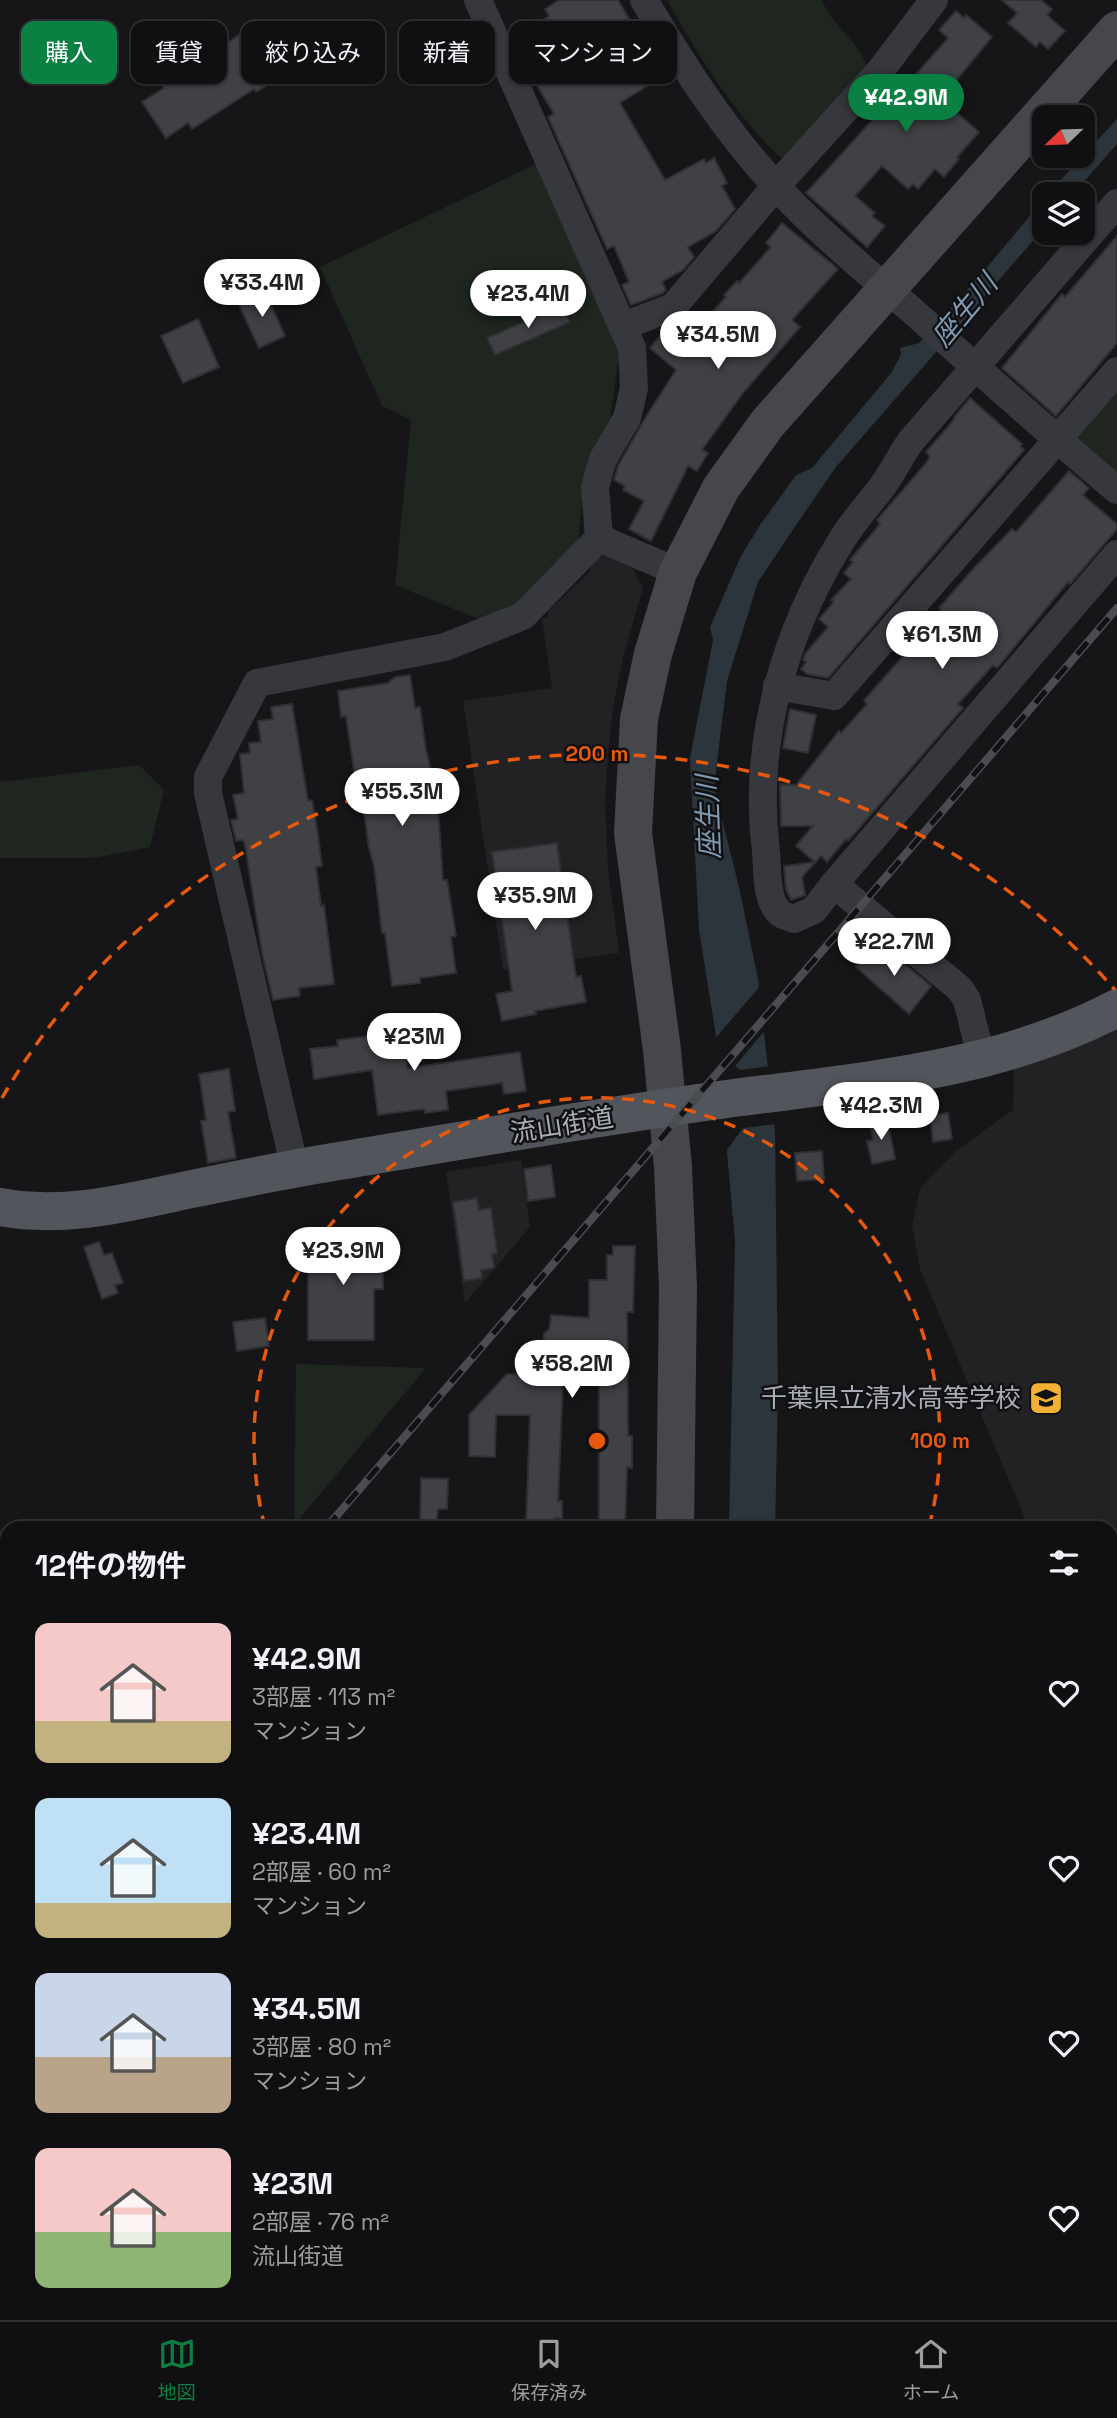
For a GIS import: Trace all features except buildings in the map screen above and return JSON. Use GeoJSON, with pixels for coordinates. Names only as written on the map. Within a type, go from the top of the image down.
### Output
{"type":"FeatureCollection","features":[{"type":"Feature","properties":{"kind":"main road","name":"流山街道"},"geometry":{"type":"LineString","coordinates":[[0,1207],[64,1211],[117,1205],[295,1169],[681,1106],[935,1070],[1021,1048],[1117,1008]]}},
{"type":"Feature","properties":{"kind":"street"},"geometry":{"type":"LineString","coordinates":[[295,1169],[208,793],[208,777],[257,683],[445,647],[523,616],[599,538],[594,486],[603,459],[627,418],[634,388],[632,348],[478,0]]}},
{"type":"Feature","properties":{"kind":"street"},"geometry":{"type":"LineString","coordinates":[[644,0],[683,66],[723,122],[776,186],[968,362],[1117,490]]}},
{"type":"Feature","properties":{"kind":"street"},"geometry":{"type":"LineString","coordinates":[[623,326],[673,307],[776,186],[880,71],[934,0]]}},
{"type":"Feature","properties":{"kind":"street"},"geometry":{"type":"LineString","coordinates":[[675,1521],[678,1287],[673,1167],[681,1106],[662,1049],[633,832],[634,782],[642,706],[653,654],[678,572],[721,488],[767,424],[898,299],[1117,30]]}},
{"type":"Feature","properties":{"kind":"street"},"geometry":{"type":"LineString","coordinates":[[1117,203],[968,362],[910,442],[883,486],[843,536],[811,595],[777,686],[769,722],[764,767],[763,832],[772,902],[780,914],[794,919],[814,910],[1117,554]]}},
{"type":"Feature","properties":{"kind":"street"},"geometry":{"type":"LineString","coordinates":[[777,686],[834,696],[1117,371]]}},
{"type":"Feature","properties":{"kind":"street"},"geometry":{"type":"LineString","coordinates":[[599,538],[678,572]]}},
{"type":"Feature","properties":{"kind":"street"},"geometry":{"type":"LineString","coordinates":[[834,884],[960,989],[967,1000],[982,1060]]}},
{"type":"Feature","properties":{"kind":"shaded area"},"geometry":{"type":"Polygon","coordinates":[[[667,0],[822,0],[832,18],[859,50],[868,69],[788,157],[780,157],[747,121],[718,83],[667,0]]]}},
{"type":"Feature","properties":{"kind":"shaded area"},"geometry":{"type":"Polygon","coordinates":[[[536,164],[620,346],[609,429],[583,485],[578,547],[524,601],[486,622],[395,585],[411,420],[382,406],[320,267],[536,164]]]}},
{"type":"Feature","properties":{"kind":"shaded area"},"geometry":{"type":"Polygon","coordinates":[[[1117,382],[1117,476],[1076,441],[1075,431],[1117,382]]]}},
{"type":"Feature","properties":{"kind":"shaded area"},"geometry":{"type":"Polygon","coordinates":[[[606,555],[631,565],[643,588],[623,657],[608,751],[605,803],[608,869],[619,953],[503,970],[463,701],[552,688],[542,619],[548,617],[548,611],[587,575],[595,559],[606,555]]]}},
{"type":"Feature","properties":{"kind":"shaded area"},"geometry":{"type":"Polygon","coordinates":[[[139,765],[164,790],[150,847],[93,858],[0,858],[0,782],[139,765]]]}},
{"type":"Feature","properties":{"kind":"shaded area","name":"千葉県立清水高等学校"},"geometry":{"type":"Polygon","coordinates":[[[1117,1025],[1117,1521],[1026,1521],[920,1269],[912,1225],[920,1188],[956,1151],[1013,1110],[1014,1068],[1117,1025]]]}},
{"type":"Feature","properties":{"kind":"shaded area"},"geometry":{"type":"Polygon","coordinates":[[[521,1160],[530,1227],[465,1303],[446,1172],[521,1160]]]}},
{"type":"Feature","properties":{"kind":"shaded area"},"geometry":{"type":"Polygon","coordinates":[[[296,1364],[426,1368],[297,1521],[294,1521],[296,1364]]]}},
{"type":"Feature","properties":{"kind":"water"},"geometry":{"type":"Polygon","coordinates":[[[1117,119],[1117,144],[1096,168],[1096,142],[1117,119]]]}},
{"type":"Feature","properties":{"kind":"water"},"geometry":{"type":"Polygon","coordinates":[[[1072,168],[1096,168],[1084,182],[1059,182],[1072,168]]]}},
{"type":"Feature","properties":{"kind":"water","name":"座生川"},"geometry":{"type":"Polygon","coordinates":[[[1032,213],[1032,242],[836,467],[758,582],[727,681],[714,787],[758,979],[775,1131],[778,1391],[775,1521],[729,1521],[735,1241],[717,1042],[699,930],[690,758],[713,640],[710,627],[741,556],[796,475],[812,468],[892,372],[901,354],[900,348],[919,343],[1032,213]]]}},
{"type":"Feature","properties":{"kind":"pier"},"geometry":{"type":"Polygon","coordinates":[[[762,984],[767,1028],[735,1066],[740,1070],[770,1066],[776,1124],[743,1128],[723,1155],[713,1041],[762,984]]]}},
{"type":"Feature","properties":{"kind":"railway"},"geometry":{"type":"LineString","coordinates":[[332,1521],[1117,608]]}},
{"type":"Feature","properties":{"kind":"place","name":"千葉県立清水高等学校"},"geometry":{"type":"Point","coordinates":[1046,1398]}}]}
